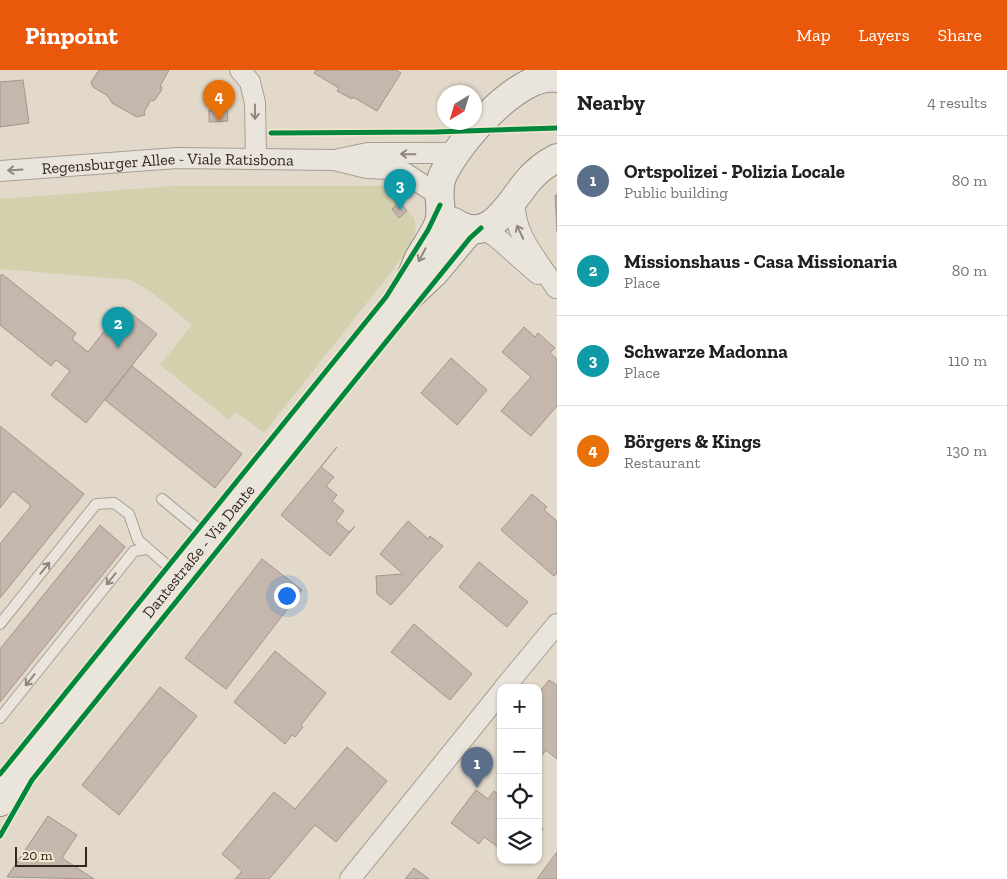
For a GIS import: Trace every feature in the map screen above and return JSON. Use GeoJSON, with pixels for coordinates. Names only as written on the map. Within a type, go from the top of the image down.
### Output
{"type":"FeatureCollection","features":[{"type":"Feature","properties":{"kind":"main road","name":"Dantestraße - Via Dante"},"geometry":{"type":"LineString","coordinates":[[402,303],[419,259],[438,225],[443,176],[456,153],[511,92],[534,80],[548,76],[557,78]]}},
{"type":"Feature","properties":{"kind":"main road","name":"Dantestraße - Via Dante"},"geometry":{"type":"LineString","coordinates":[[0,802],[30,760],[178,575],[402,303],[436,272],[476,229],[491,225],[542,166],[557,158]]}},
{"type":"Feature","properties":{"kind":"main road"},"geometry":{"type":"LineString","coordinates":[[439,202],[455,223],[476,229]]}},
{"type":"Feature","properties":{"kind":"street"},"geometry":{"type":"LineString","coordinates":[[240,70],[250,82],[255,102],[256,158]]}},
{"type":"Feature","properties":{"kind":"street","name":"Regensburger Allee - Viale Ratisbona"},"geometry":{"type":"LineString","coordinates":[[334,160],[368,153],[456,153]]}},
{"type":"Feature","properties":{"kind":"street","name":"Regensburger Allee - Viale Ratisbona"},"geometry":{"type":"LineString","coordinates":[[0,171],[176,158],[334,160],[368,168],[392,169],[405,173],[429,186],[439,202]]}},
{"type":"Feature","properties":{"kind":"street"},"geometry":{"type":"LineString","coordinates":[[515,199],[514,213],[517,226],[525,242],[557,288]]}},
{"type":"Feature","properties":{"kind":"street"},"geometry":{"type":"LineString","coordinates":[[476,229],[496,237],[557,288]]}},
{"type":"Feature","properties":{"kind":"street"},"geometry":{"type":"LineString","coordinates":[[507,684],[557,624]]}},
{"type":"Feature","properties":{"kind":"street"},"geometry":{"type":"LineString","coordinates":[[350,879],[497,697]]}},
{"type":"Feature","properties":{"kind":"lane"},"geometry":{"type":"LineString","coordinates":[[162,499],[209,538]]}},
{"type":"Feature","properties":{"kind":"lane"},"geometry":{"type":"LineString","coordinates":[[0,624],[96,504],[114,502],[129,514],[138,540],[146,549],[178,575]]}},
{"type":"Feature","properties":{"kind":"lane"},"geometry":{"type":"LineString","coordinates":[[0,718],[134,551],[146,549]]}},
{"type":"Feature","properties":{"kind":"shaded area"},"geometry":{"type":"Polygon","coordinates":[[[174,186],[385,186],[414,218],[416,230],[407,252],[264,433],[236,412],[229,420],[160,365],[192,325],[151,292],[131,280],[2,269],[0,271],[0,199],[174,186]]]}},
{"type":"Feature","properties":{"kind":"building"},"geometry":{"type":"Polygon","coordinates":[[[99,70],[169,70],[160,86],[162,87],[161,91],[154,101],[151,100],[144,112],[145,115],[137,117],[112,103],[108,96],[93,87],[91,82],[99,70]]]}},
{"type":"Feature","properties":{"kind":"building"},"geometry":{"type":"Polygon","coordinates":[[[316,70],[396,70],[401,73],[377,111],[353,97],[352,99],[337,91],[339,88],[314,73],[316,70]]]}},
{"type":"Feature","properties":{"kind":"building"},"geometry":{"type":"Polygon","coordinates":[[[23,80],[29,123],[0,127],[0,82],[23,80]]]}},
{"type":"Feature","properties":{"kind":"building"},"geometry":{"type":"Polygon","coordinates":[[[209,110],[227,110],[228,121],[209,122],[209,110]]]}},
{"type":"Feature","properties":{"kind":"building"},"geometry":{"type":"Polygon","coordinates":[[[555,195],[557,195],[557,232],[555,195]]]}},
{"type":"Feature","properties":{"kind":"building"},"geometry":{"type":"Polygon","coordinates":[[[400,202],[407,211],[399,218],[392,209],[400,202]]]}},
{"type":"Feature","properties":{"kind":"building"},"geometry":{"type":"Polygon","coordinates":[[[2,274],[76,333],[72,339],[88,352],[123,307],[157,334],[86,423],[51,395],[70,371],[56,360],[51,366],[0,325],[0,276],[2,274]]]}},
{"type":"Feature","properties":{"kind":"building"},"geometry":{"type":"Polygon","coordinates":[[[524,327],[535,337],[538,333],[555,348],[550,353],[557,359],[557,406],[531,436],[501,411],[531,377],[502,352],[524,327]]]}},
{"type":"Feature","properties":{"kind":"building"},"geometry":{"type":"Polygon","coordinates":[[[451,358],[487,390],[457,425],[421,393],[451,358]]]}},
{"type":"Feature","properties":{"kind":"building"},"geometry":{"type":"Polygon","coordinates":[[[132,366],[242,454],[215,488],[105,400],[132,366]]]}},
{"type":"Feature","properties":{"kind":"building"},"geometry":{"type":"Polygon","coordinates":[[[0,426],[84,494],[0,598],[0,544],[31,506],[13,491],[0,508],[0,426]]]}},
{"type":"Feature","properties":{"kind":"building"},"geometry":{"type":"Polygon","coordinates":[[[337,447],[321,467],[334,477],[326,486],[337,495],[332,501],[344,511],[336,521],[349,532],[355,526],[330,556],[281,515],[337,447]]]}},
{"type":"Feature","properties":{"kind":"building"},"geometry":{"type":"Polygon","coordinates":[[[532,494],[547,507],[544,510],[557,521],[557,573],[554,576],[501,530],[532,494]]]}},
{"type":"Feature","properties":{"kind":"building"},"geometry":{"type":"Polygon","coordinates":[[[408,521],[428,539],[430,536],[443,546],[391,605],[377,594],[376,576],[403,574],[380,554],[408,521]]]}},
{"type":"Feature","properties":{"kind":"building"},"geometry":{"type":"Polygon","coordinates":[[[100,525],[125,547],[0,702],[0,649],[100,525]]]}},
{"type":"Feature","properties":{"kind":"building"},"geometry":{"type":"Polygon","coordinates":[[[262,559],[302,590],[226,689],[185,658],[262,559]]]}},
{"type":"Feature","properties":{"kind":"building"},"geometry":{"type":"Polygon","coordinates":[[[479,562],[528,602],[507,627],[459,587],[479,562]]]}},
{"type":"Feature","properties":{"kind":"building"},"geometry":{"type":"Polygon","coordinates":[[[414,624],[472,674],[450,700],[391,652],[414,624]]]}},
{"type":"Feature","properties":{"kind":"building"},"geometry":{"type":"Polygon","coordinates":[[[275,651],[326,693],[301,725],[303,727],[295,737],[292,735],[285,744],[234,702],[275,651]]]}},
{"type":"Feature","properties":{"kind":"building"},"geometry":{"type":"Polygon","coordinates":[[[549,680],[557,685],[557,759],[546,750],[542,755],[542,689],[549,680]]]}},
{"type":"Feature","properties":{"kind":"building"},"geometry":{"type":"Polygon","coordinates":[[[160,687],[197,716],[119,815],[82,785],[160,687]]]}},
{"type":"Feature","properties":{"kind":"building"},"geometry":{"type":"Polygon","coordinates":[[[347,747],[387,781],[336,842],[315,825],[269,879],[235,879],[242,871],[222,854],[274,792],[295,809],[347,747]]]}},
{"type":"Feature","properties":{"kind":"building"},"geometry":{"type":"Polygon","coordinates":[[[476,790],[488,799],[494,791],[497,794],[497,846],[484,837],[479,844],[451,823],[476,790]]]}},
{"type":"Feature","properties":{"kind":"building"},"geometry":{"type":"Polygon","coordinates":[[[48,816],[77,835],[62,858],[94,879],[7,877],[48,816]]]}},
{"type":"Feature","properties":{"kind":"building"},"geometry":{"type":"Polygon","coordinates":[[[557,852],[557,879],[537,879],[557,852]]]}},
{"type":"Feature","properties":{"kind":"building"},"geometry":{"type":"Polygon","coordinates":[[[414,868],[425,876],[429,879],[405,879],[414,868]]]}},
{"type":"Feature","properties":{"kind":"cycle path"},"geometry":{"type":"LineString","coordinates":[[271,133],[435,132],[557,128]]}},
{"type":"Feature","properties":{"kind":"cycle path"},"geometry":{"type":"LineString","coordinates":[[0,774],[386,297],[428,230],[440,205]]}},
{"type":"Feature","properties":{"kind":"cycle path"},"geometry":{"type":"LineString","coordinates":[[0,836],[32,780],[470,238],[481,228]]}},
{"type":"Feature","properties":{"kind":"place","name":"Börgers & Kings"},"geometry":{"type":"Point","coordinates":[219,121]}},
{"type":"Feature","properties":{"kind":"place","name":"Schwarze Madonna"},"geometry":{"type":"Point","coordinates":[400,210]}},
{"type":"Feature","properties":{"kind":"place","name":"Missionshaus - Casa Missionaria"},"geometry":{"type":"Point","coordinates":[118,348]}},
{"type":"Feature","properties":{"kind":"place","name":"Ortspolizei - Polizia Locale"},"geometry":{"type":"Point","coordinates":[477,788]}}]}
